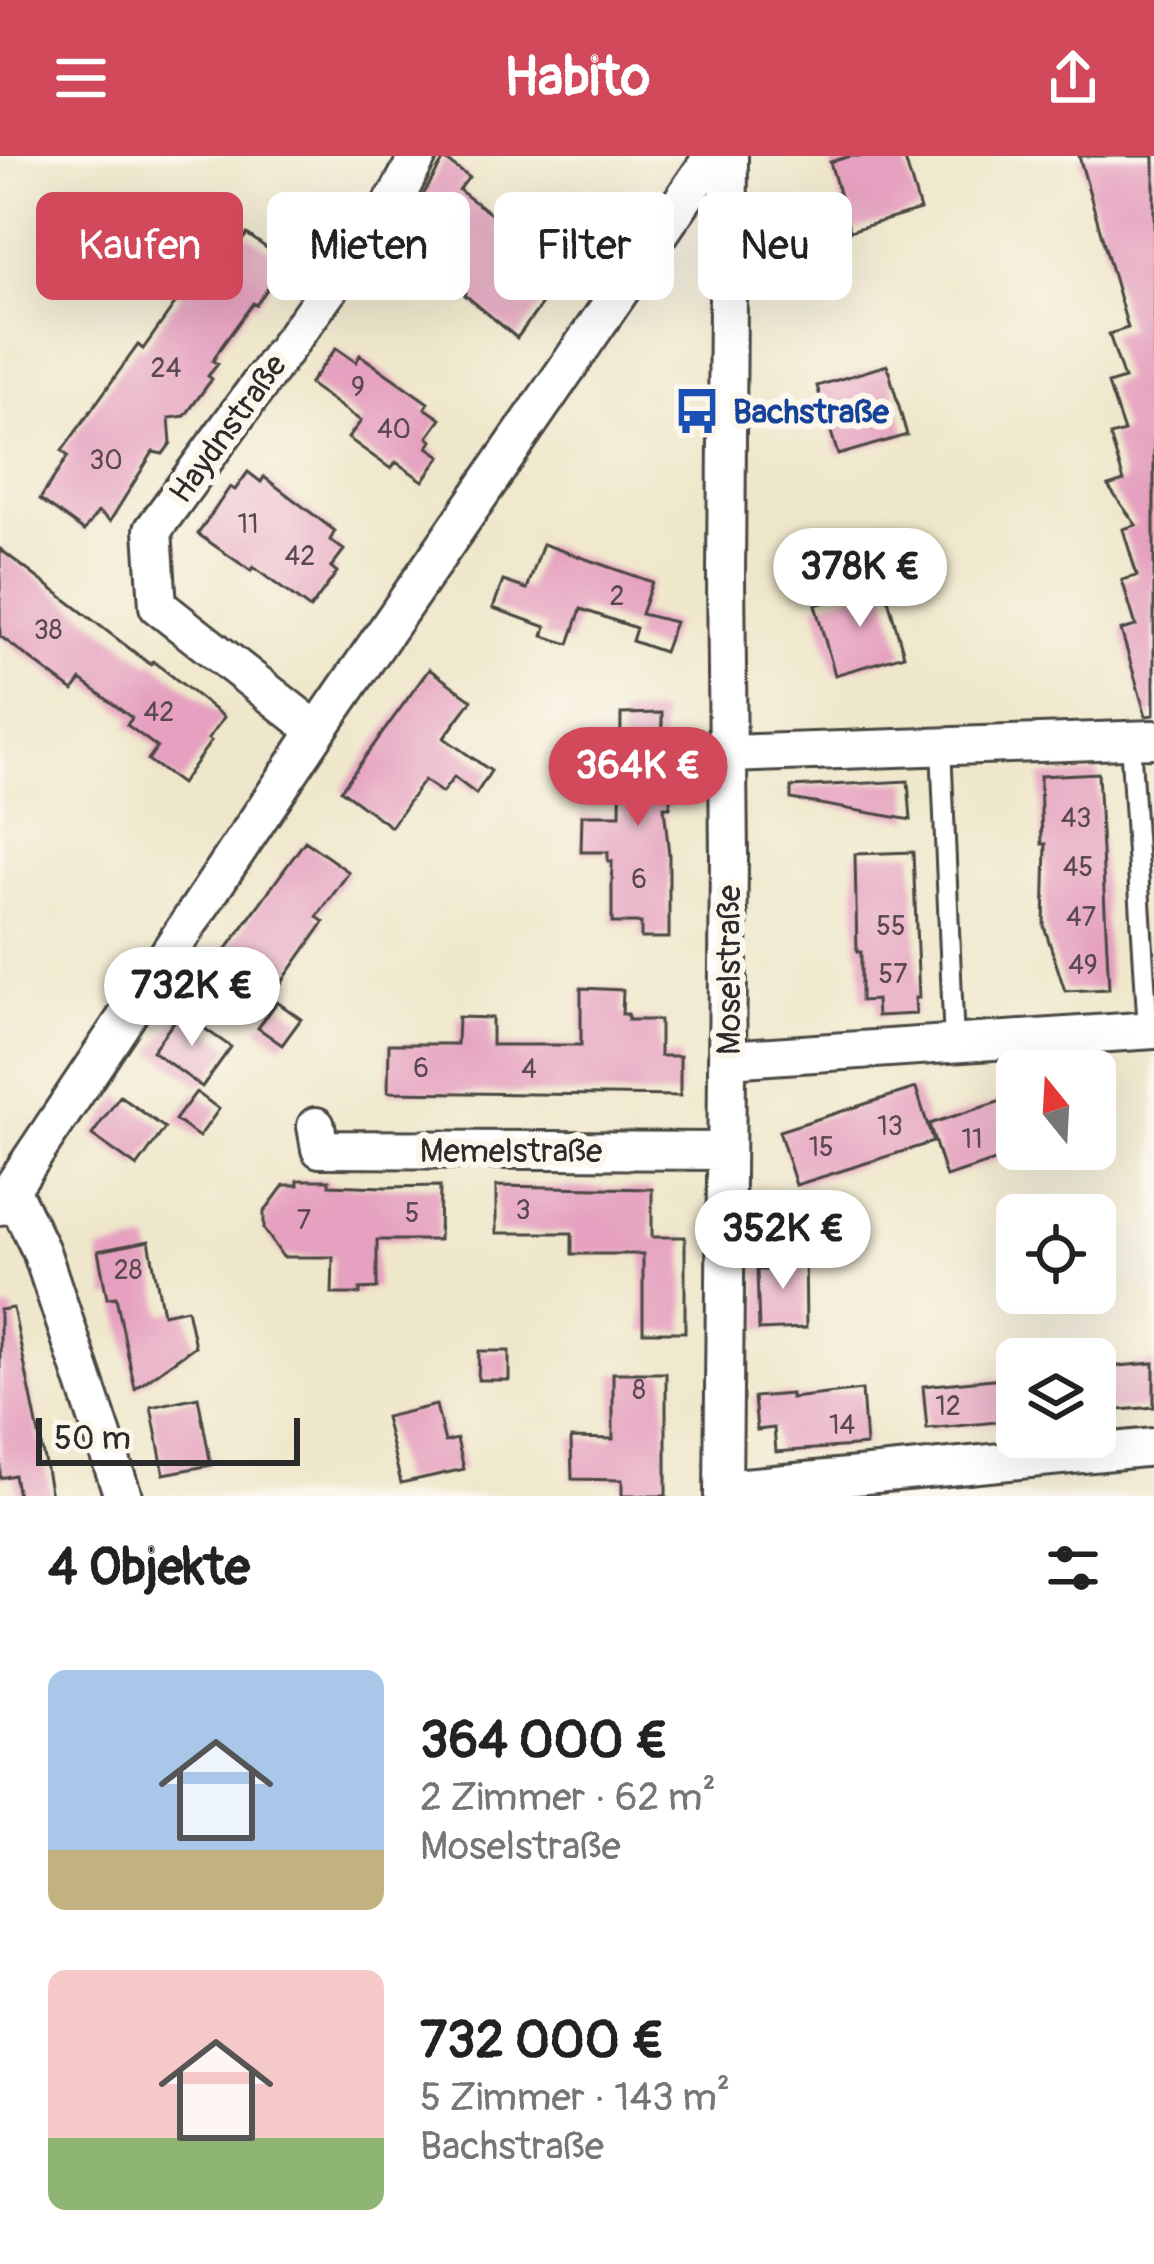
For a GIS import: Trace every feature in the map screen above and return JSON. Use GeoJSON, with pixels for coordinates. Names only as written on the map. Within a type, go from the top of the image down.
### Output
{"type":"FeatureCollection","features":[{"type":"Feature","properties":{"kind":"street","name":"Haydnstraße"},"geometry":{"type":"LineString","coordinates":[[317,731],[158,606],[153,530],[397,196],[418,156]]}},
{"type":"Feature","properties":{"kind":"street"},"geometry":{"type":"LineString","coordinates":[[123,1496],[41,1251],[5,1198],[317,731],[713,156]]}},
{"type":"Feature","properties":{"kind":"street","name":"Moselstraße"},"geometry":{"type":"LineString","coordinates":[[723,1492],[729,156]]}},
{"type":"Feature","properties":{"kind":"street"},"geometry":{"type":"LineString","coordinates":[[729,754],[1142,739]]}},
{"type":"Feature","properties":{"kind":"street"},"geometry":{"type":"LineString","coordinates":[[728,1059],[1151,1030]]}},
{"type":"Feature","properties":{"kind":"street","name":"Memelstraße"},"geometry":{"type":"LineString","coordinates":[[316,1126],[320,1149],[726,1150]]}},
{"type":"Feature","properties":{"kind":"street"},"geometry":{"type":"LineString","coordinates":[[723,1492],[1154,1447]]}},
{"type":"Feature","properties":{"kind":"lane"},"geometry":{"type":"LineString","coordinates":[[1142,739],[1151,1030]]}},
{"type":"Feature","properties":{"kind":"lane"},"geometry":{"type":"LineString","coordinates":[[941,747],[954,1044]]}},
{"type":"Feature","properties":{"kind":"building"},"geometry":{"type":"Polygon","coordinates":[[[851,156],[904,156],[920,210],[852,230],[852,192],[839,192],[830,162],[851,156]]]}},
{"type":"Feature","properties":{"kind":"building"},"geometry":{"type":"Polygon","coordinates":[[[1079,156],[1154,156],[1154,715],[1146,716],[1121,630],[1136,626],[1122,580],[1137,576],[1123,529],[1136,525],[1108,486],[1124,481],[1110,436],[1124,432],[1108,384],[1124,379],[1109,334],[1128,328],[1079,156]]]}},
{"type":"Feature","properties":{"kind":"building"},"geometry":{"type":"Polygon","coordinates":[[[444,159],[469,177],[462,192],[425,192],[444,159]]]}},
{"type":"Feature","properties":{"kind":"building"},"geometry":{"type":"Polygon","coordinates":[[[470,198],[494,216],[494,300],[545,300],[517,338],[470,299],[470,198]]]}},
{"type":"Feature","properties":{"kind":"building"},"geometry":{"type":"Polygon","coordinates":[[[247,234],[267,248],[267,289],[221,347],[213,361],[218,364],[208,376],[212,379],[185,416],[169,418],[171,443],[163,454],[153,452],[110,521],[98,512],[84,531],[40,499],[68,456],[62,451],[138,345],[143,349],[178,300],[243,300],[243,239],[247,234]]]}},
{"type":"Feature","properties":{"kind":"building"},"geometry":{"type":"Polygon","coordinates":[[[336,348],[356,362],[360,355],[428,403],[425,408],[441,419],[428,437],[432,441],[428,447],[441,456],[423,481],[396,462],[391,469],[348,438],[361,421],[309,384],[336,348]]]}},
{"type":"Feature","properties":{"kind":"building"},"geometry":{"type":"Polygon","coordinates":[[[887,365],[907,435],[838,455],[817,386],[887,365]]]}},
{"type":"Feature","properties":{"kind":"building"},"geometry":{"type":"Polygon","coordinates":[[[248,472],[261,482],[264,477],[335,531],[330,540],[344,550],[331,567],[337,572],[310,609],[198,534],[230,487],[235,490],[248,472]]]}},
{"type":"Feature","properties":{"kind":"building"},"geometry":{"type":"Polygon","coordinates":[[[543,544],[652,582],[641,614],[675,622],[664,652],[632,641],[636,628],[581,609],[569,644],[543,636],[546,627],[493,608],[503,581],[527,589],[543,544]]]}},
{"type":"Feature","properties":{"kind":"building"},"geometry":{"type":"Polygon","coordinates":[[[0,549],[224,717],[181,784],[148,760],[157,747],[127,725],[132,718],[81,680],[73,691],[0,636],[0,549]]]}},
{"type":"Feature","properties":{"kind":"building"},"geometry":{"type":"Polygon","coordinates":[[[884,585],[904,655],[835,675],[815,605],[884,585]]]}},
{"type":"Feature","properties":{"kind":"building"},"geometry":{"type":"Polygon","coordinates":[[[429,669],[472,700],[444,738],[491,771],[476,794],[454,777],[442,793],[424,780],[391,827],[341,790],[429,669]]]}},
{"type":"Feature","properties":{"kind":"building"},"geometry":{"type":"Polygon","coordinates":[[[662,713],[662,746],[670,747],[670,807],[664,807],[669,938],[641,938],[641,923],[612,923],[612,861],[608,861],[608,852],[581,852],[582,815],[620,815],[621,714],[662,713]]]}},
{"type":"Feature","properties":{"kind":"building"},"geometry":{"type":"Polygon","coordinates":[[[1098,773],[1109,989],[1065,991],[1044,926],[1046,844],[1042,844],[1040,776],[1098,773]]]}},
{"type":"Feature","properties":{"kind":"building"},"geometry":{"type":"Polygon","coordinates":[[[908,781],[911,820],[791,799],[791,787],[908,781]]]}},
{"type":"Feature","properties":{"kind":"building"},"geometry":{"type":"Polygon","coordinates":[[[305,841],[349,872],[317,917],[324,922],[269,1000],[218,961],[305,841]]]}},
{"type":"Feature","properties":{"kind":"building"},"geometry":{"type":"Polygon","coordinates":[[[913,852],[916,1014],[877,1016],[876,1000],[861,1001],[855,854],[913,852]]]}},
{"type":"Feature","properties":{"kind":"building"},"geometry":{"type":"Polygon","coordinates":[[[581,988],[623,990],[622,1014],[628,1014],[628,1020],[660,1020],[660,1056],[680,1056],[680,1096],[388,1092],[389,1044],[457,1044],[458,1017],[492,1018],[492,1045],[581,1045],[581,988]]]}},
{"type":"Feature","properties":{"kind":"building"},"geometry":{"type":"Polygon","coordinates":[[[277,1002],[301,1019],[282,1045],[258,1028],[277,1002]]]}},
{"type":"Feature","properties":{"kind":"building"},"geometry":{"type":"Polygon","coordinates":[[[181,1012],[231,1047],[202,1087],[152,1051],[181,1012]]]}},
{"type":"Feature","properties":{"kind":"building"},"geometry":{"type":"Polygon","coordinates":[[[916,1088],[933,1142],[796,1185],[779,1131],[916,1088]]]}},
{"type":"Feature","properties":{"kind":"building"},"geometry":{"type":"Polygon","coordinates":[[[196,1092],[219,1109],[199,1137],[175,1120],[196,1092]]]}},
{"type":"Feature","properties":{"kind":"building"},"geometry":{"type":"Polygon","coordinates":[[[120,1096],[165,1128],[137,1167],[92,1135],[120,1096]]]}},
{"type":"Feature","properties":{"kind":"building"},"geometry":{"type":"Polygon","coordinates":[[[996,1103],[996,1161],[946,1177],[929,1124],[996,1103]]]}},
{"type":"Feature","properties":{"kind":"building"},"geometry":{"type":"Polygon","coordinates":[[[298,1180],[329,1180],[329,1185],[440,1186],[439,1240],[377,1240],[377,1288],[360,1289],[360,1294],[332,1294],[333,1257],[283,1257],[264,1229],[264,1212],[284,1185],[298,1185],[298,1180]]]}},
{"type":"Feature","properties":{"kind":"building"},"geometry":{"type":"Polygon","coordinates":[[[496,1186],[652,1189],[652,1237],[685,1237],[685,1332],[643,1332],[643,1254],[572,1254],[572,1233],[496,1233],[496,1186]]]}},
{"type":"Feature","properties":{"kind":"building"},"geometry":{"type":"Polygon","coordinates":[[[149,1241],[163,1314],[187,1309],[195,1346],[135,1389],[116,1297],[107,1298],[98,1251],[149,1241]]]}},
{"type":"Feature","properties":{"kind":"building"},"geometry":{"type":"Polygon","coordinates":[[[805,1249],[806,1328],[759,1330],[757,1270],[770,1270],[770,1251],[805,1249]]]}},
{"type":"Feature","properties":{"kind":"building"},"geometry":{"type":"Polygon","coordinates":[[[13,1308],[51,1496],[18,1496],[14,1475],[0,1478],[0,1310],[13,1308]]]}},
{"type":"Feature","properties":{"kind":"building"},"geometry":{"type":"Polygon","coordinates":[[[479,1351],[509,1351],[509,1380],[478,1380],[479,1351]]]}},
{"type":"Feature","properties":{"kind":"building"},"geometry":{"type":"Polygon","coordinates":[[[1154,1363],[1154,1407],[1116,1410],[1116,1366],[1154,1363]]]}},
{"type":"Feature","properties":{"kind":"building"},"geometry":{"type":"Polygon","coordinates":[[[613,1373],[666,1373],[666,1496],[622,1496],[622,1480],[572,1479],[571,1438],[613,1439],[613,1373]]]}},
{"type":"Feature","properties":{"kind":"building"},"geometry":{"type":"Polygon","coordinates":[[[996,1379],[996,1422],[927,1429],[923,1386],[996,1379]]]}},
{"type":"Feature","properties":{"kind":"building"},"geometry":{"type":"Polygon","coordinates":[[[862,1390],[866,1445],[776,1452],[774,1428],[757,1430],[754,1397],[862,1390]]]}},
{"type":"Feature","properties":{"kind":"building"},"geometry":{"type":"Polygon","coordinates":[[[198,1397],[211,1465],[164,1474],[151,1407],[198,1397]]]}},
{"type":"Feature","properties":{"kind":"building"},"geometry":{"type":"Polygon","coordinates":[[[436,1405],[445,1442],[457,1439],[464,1469],[401,1483],[385,1417],[436,1405]]]}},
{"type":"Feature","properties":{"kind":"place","name":"Bachstraße"},"geometry":{"type":"Point","coordinates":[697,411]}}]}
